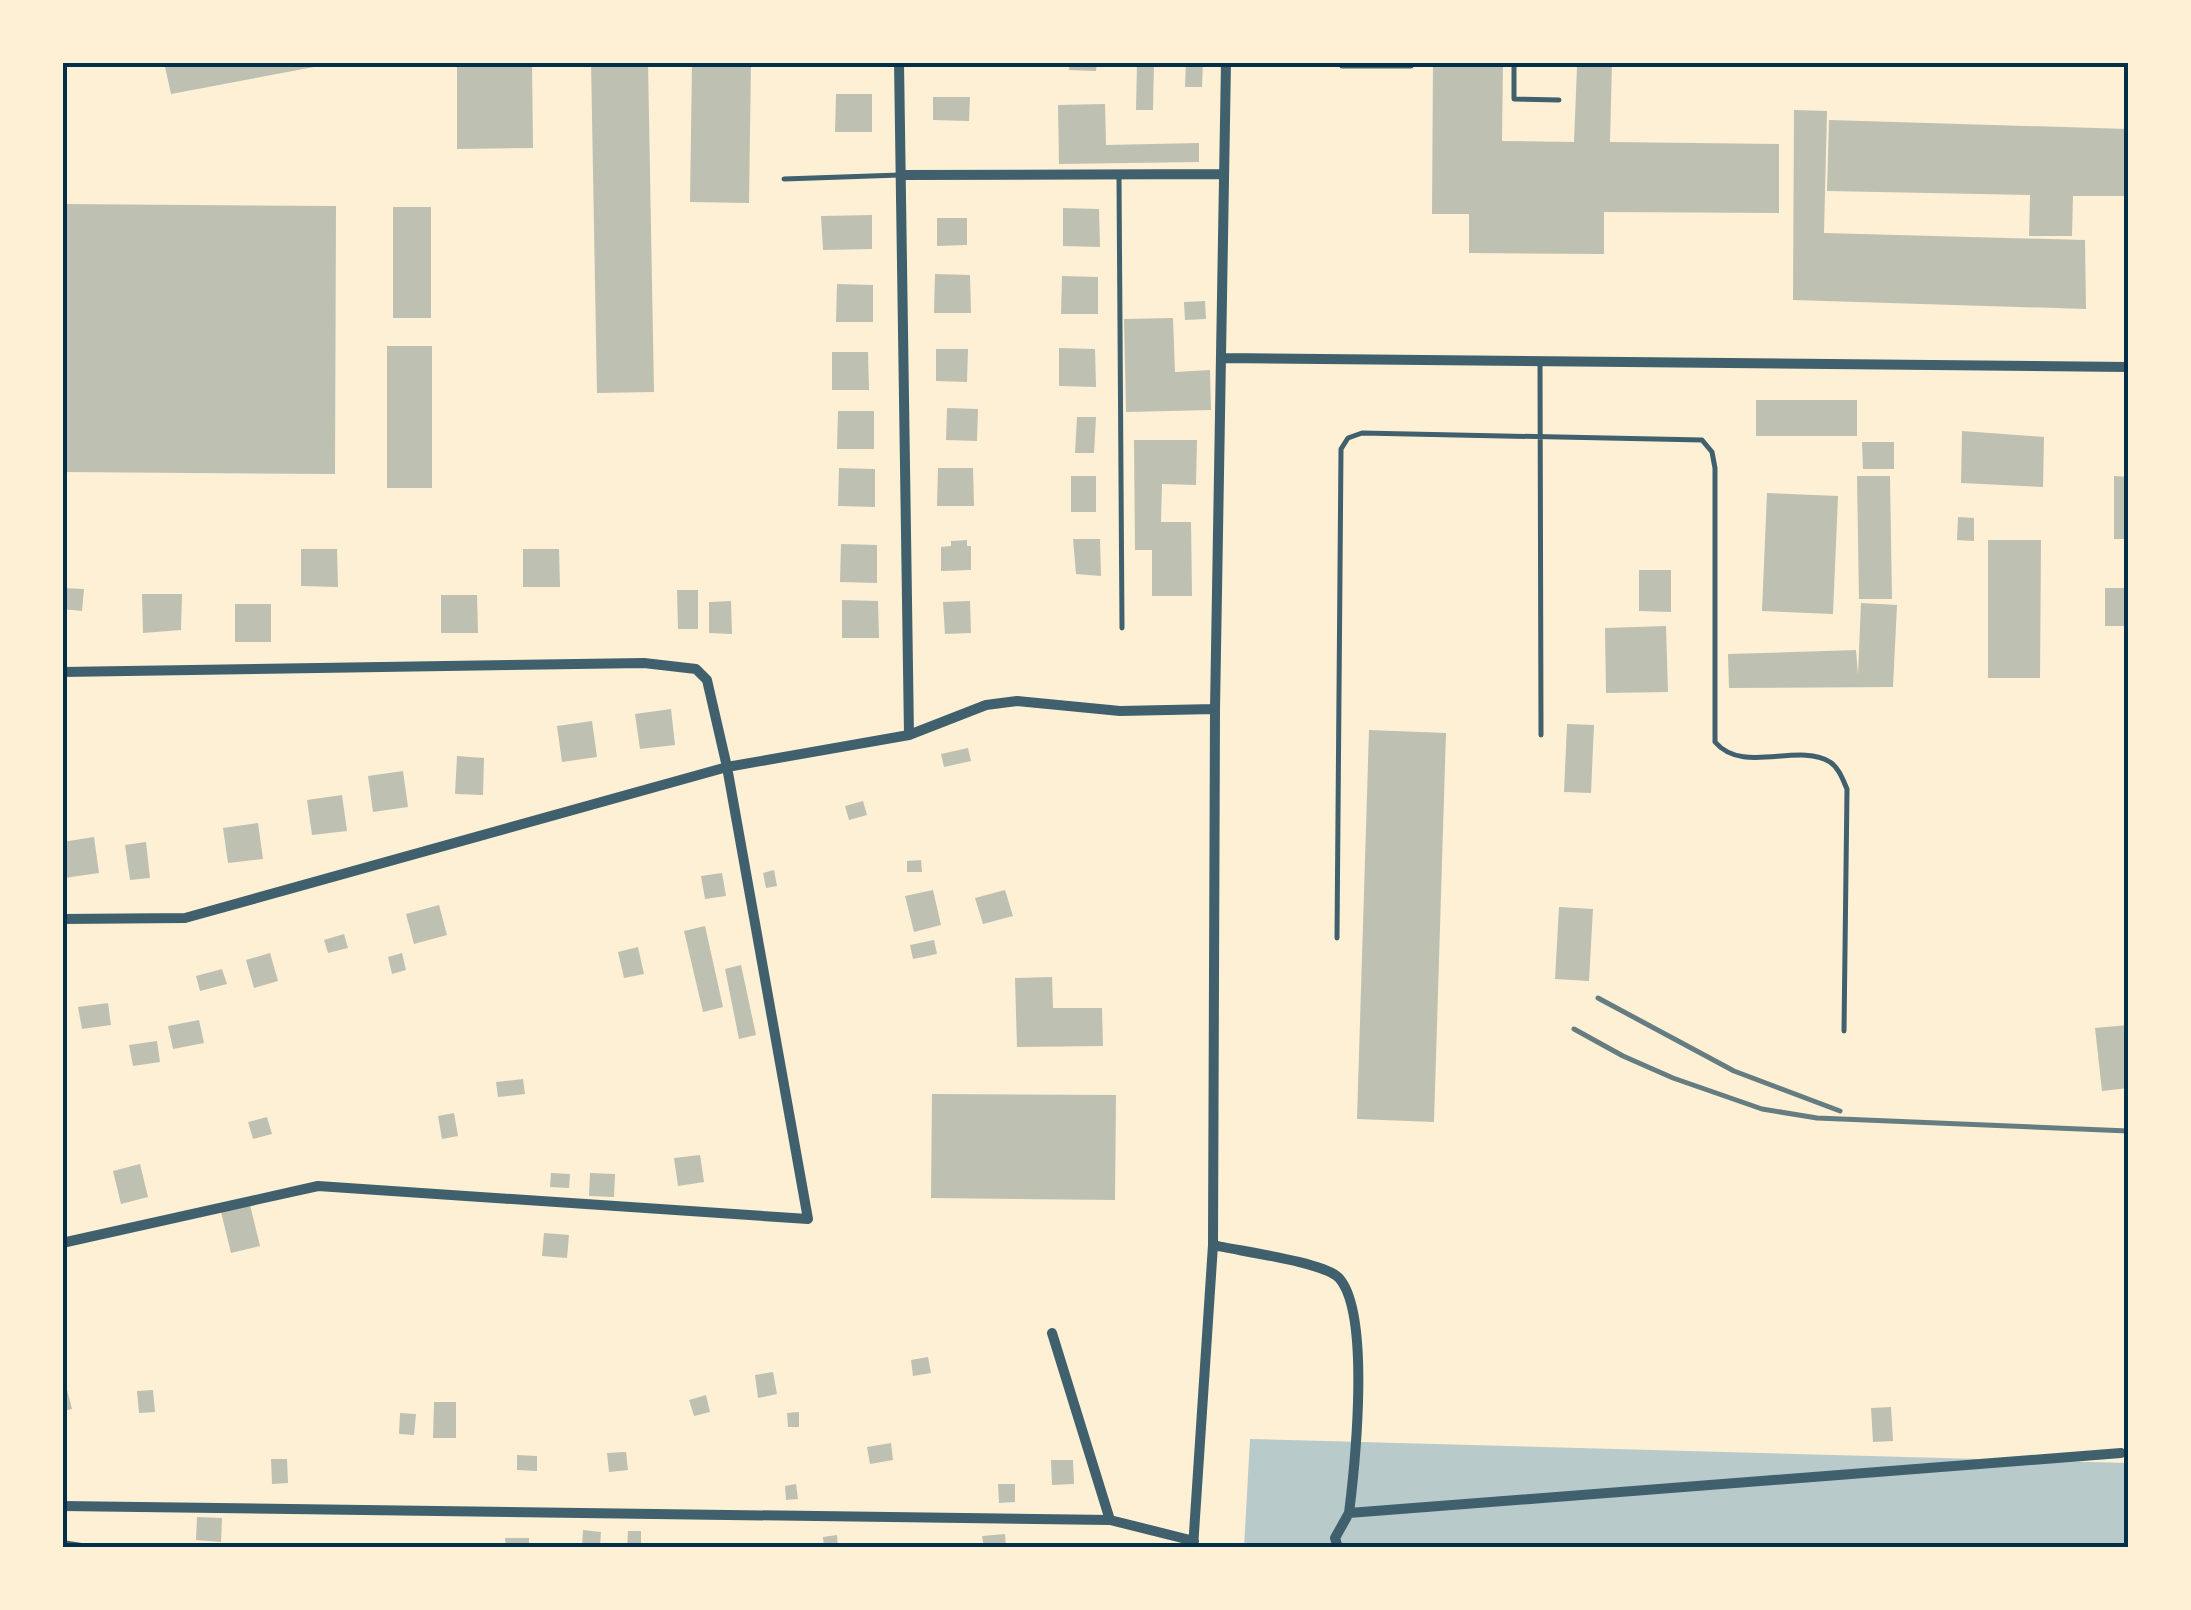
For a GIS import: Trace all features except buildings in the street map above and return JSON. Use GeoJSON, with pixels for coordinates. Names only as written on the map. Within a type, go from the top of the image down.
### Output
{"type":"FeatureCollection","features":[{"type":"Feature","properties":{"kind":"street"},"geometry":{"type":"LineString","coordinates":[[899,62],[908,735]]}},
{"type":"Feature","properties":{"kind":"street"},"geometry":{"type":"LineString","coordinates":[[62,1506],[1110,1520],[1194,1544],[1213,1246],[1215,709],[1226,62]]}},
{"type":"Feature","properties":{"kind":"street"},"geometry":{"type":"LineString","coordinates":[[900,175],[1223,174]]}},
{"type":"Feature","properties":{"kind":"street"},"geometry":{"type":"LineString","coordinates":[[1223,358],[2128,367]]}},
{"type":"Feature","properties":{"kind":"street"},"geometry":{"type":"LineString","coordinates":[[62,672],[644,663],[696,670],[707,680],[728,768],[808,1219],[318,1186],[62,1243]]}},
{"type":"Feature","properties":{"kind":"street"},"geometry":{"type":"LineString","coordinates":[[62,920],[185,918],[728,768],[908,735],[986,705],[1017,701],[1120,711],[1215,709]]}},
{"type":"Feature","properties":{"kind":"street"},"geometry":{"type":"LineString","coordinates":[[1213,1246],[1302,1262],[1339,1278],[1358,1329],[1356,1438],[1349,1514],[1335,1538],[1338,1548]]}},
{"type":"Feature","properties":{"kind":"street"},"geometry":{"type":"LineString","coordinates":[[1052,1333],[1110,1520]]}},
{"type":"Feature","properties":{"kind":"street"},"geometry":{"type":"LineString","coordinates":[[1349,1514],[2121,1453]]}},
{"type":"Feature","properties":{"kind":"street"},"geometry":{"type":"LineString","coordinates":[[62,1544],[81,1548]]}},
{"type":"Feature","properties":{"kind":"lane"},"geometry":{"type":"LineString","coordinates":[[1342,62],[1342,66],[1411,66],[1411,62]]}},
{"type":"Feature","properties":{"kind":"lane"},"geometry":{"type":"LineString","coordinates":[[1514,62],[1514,99],[1559,100]]}},
{"type":"Feature","properties":{"kind":"lane"},"geometry":{"type":"LineString","coordinates":[[1119,174],[1122,628]]}},
{"type":"Feature","properties":{"kind":"lane"},"geometry":{"type":"LineString","coordinates":[[784,179],[900,175]]}},
{"type":"Feature","properties":{"kind":"lane"},"geometry":{"type":"LineString","coordinates":[[1540,361],[1541,735]]}},
{"type":"Feature","properties":{"kind":"lane"},"geometry":{"type":"LineString","coordinates":[[1337,938],[1341,449],[1348,438],[1362,433],[1702,440],[1708,444],[1714,468],[1714,742],[1722,751],[1740,756],[1816,758],[1830,762],[1847,789],[1844,1031]]}},
{"type":"Feature","properties":{"kind":"shaded area"},"geometry":{"type":"Polygon","coordinates":[[[1250,1439],[2128,1463],[2128,1547],[1244,1548],[1250,1439]]]}},
{"type":"Feature","properties":{"kind":"railway"},"geometry":{"type":"LineString","coordinates":[[1598,998],[1734,1071],[1840,1111]]}},
{"type":"Feature","properties":{"kind":"railway"},"geometry":{"type":"LineString","coordinates":[[1574,1029],[1673,1078],[1762,1109],[1817,1118],[2128,1131]]}}]}
